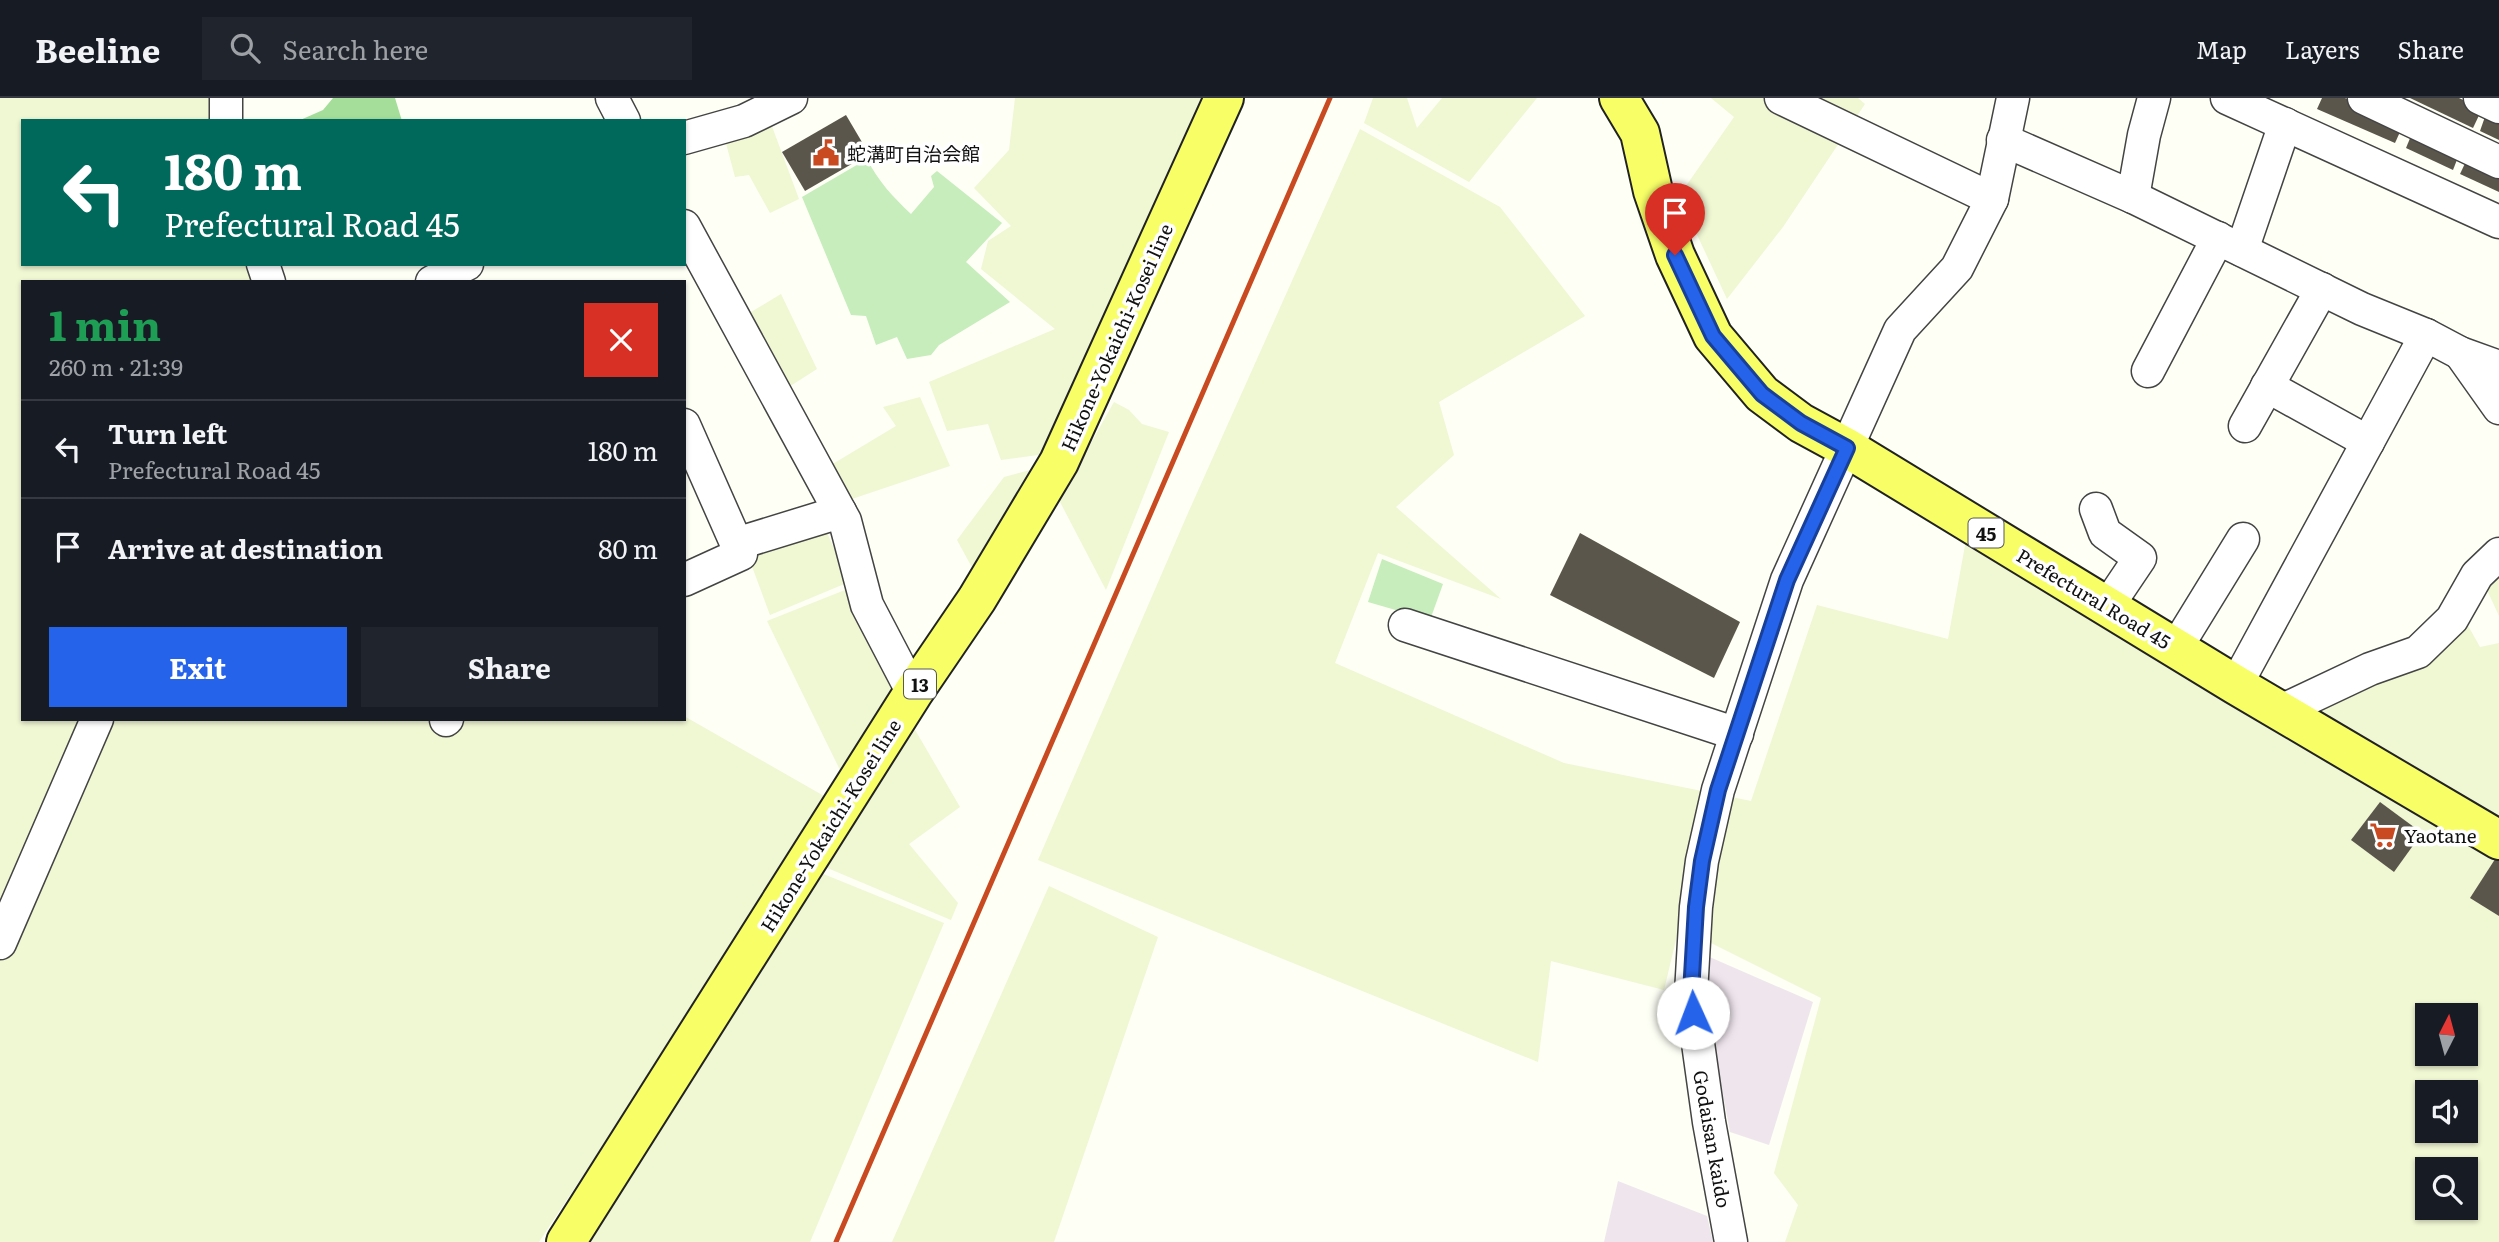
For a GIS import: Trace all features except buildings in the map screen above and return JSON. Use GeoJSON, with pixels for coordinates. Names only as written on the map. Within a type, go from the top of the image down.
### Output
{"type":"FeatureCollection","features":[{"type":"Feature","properties":{"kind":"main road","name":"Hikone-Yokaichi-Kosei line"},"geometry":{"type":"LineString","coordinates":[[566,1242],[913,693],[976,599],[1059,462],[1224,98]]}},
{"type":"Feature","properties":{"kind":"main road","name":"Prefectural Road 45"},"geometry":{"type":"LineString","coordinates":[[1619,98],[1640,132],[1653,191],[1675,255],[1713,336],[1762,394],[1801,423],[1847,448],[2236,685],[2499,839]]}},
{"type":"Feature","properties":{"kind":"street"},"geometry":{"type":"LineString","coordinates":[[226,98],[226,119]]}},
{"type":"Feature","properties":{"kind":"street"},"geometry":{"type":"LineString","coordinates":[[612,98],[623,119]]}},
{"type":"Feature","properties":{"kind":"street"},"geometry":{"type":"LineString","coordinates":[[686,137],[744,121],[791,98]]}},
{"type":"Feature","properties":{"kind":"street"},"geometry":{"type":"LineString","coordinates":[[1781,98],[1992,199]]}},
{"type":"Feature","properties":{"kind":"street","name":"Godaisan kaido"},"geometry":{"type":"LineString","coordinates":[[1731,1242],[1707,1110],[1691,993],[1696,907],[1702,861],[1718,790],[1787,580],[1899,330],[1957,268],[1992,199],[2013,98]]}},
{"type":"Feature","properties":{"kind":"street"},"geometry":{"type":"LineString","coordinates":[[2133,197],[2144,135],[2154,98]]}},
{"type":"Feature","properties":{"kind":"street"},"geometry":{"type":"LineString","coordinates":[[2227,98],[2499,222]]}},
{"type":"Feature","properties":{"kind":"street"},"geometry":{"type":"LineString","coordinates":[[2364,98],[2499,162]]}},
{"type":"Feature","properties":{"kind":"street"},"geometry":{"type":"LineString","coordinates":[[2480,98],[2499,107]]}},
{"type":"Feature","properties":{"kind":"street"},"geometry":{"type":"LineString","coordinates":[[2148,371],[2230,244],[2285,124]]}},
{"type":"Feature","properties":{"kind":"street"},"geometry":{"type":"LineString","coordinates":[[2003,140],[2133,197],[2460,353],[2499,368]]}},
{"type":"Feature","properties":{"kind":"street"},"geometry":{"type":"LineString","coordinates":[[686,230],[845,521],[867,605],[913,693]]}},
{"type":"Feature","properties":{"kind":"street"},"geometry":{"type":"LineString","coordinates":[[436,280],[463,266]]}},
{"type":"Feature","properties":{"kind":"street"},"geometry":{"type":"LineString","coordinates":[[2245,426],[2322,289]]}},
{"type":"Feature","properties":{"kind":"street"},"geometry":{"type":"LineString","coordinates":[[2236,685],[2426,335]]}},
{"type":"Feature","properties":{"kind":"street"},"geometry":{"type":"LineString","coordinates":[[2460,353],[2499,408]]}},
{"type":"Feature","properties":{"kind":"street"},"geometry":{"type":"LineString","coordinates":[[2267,386],[2368,442]]}},
{"type":"Feature","properties":{"kind":"street"},"geometry":{"type":"LineString","coordinates":[[686,430],[741,554],[686,579]]}},
{"type":"Feature","properties":{"kind":"street"},"geometry":{"type":"LineString","coordinates":[[2096,509],[2105,533],[2140,558],[2107,607]]}},
{"type":"Feature","properties":{"kind":"street"},"geometry":{"type":"LineString","coordinates":[[736,544],[840,512]]}},
{"type":"Feature","properties":{"kind":"street"},"geometry":{"type":"LineString","coordinates":[[2176,648],[2244,539]]}},
{"type":"Feature","properties":{"kind":"street"},"geometry":{"type":"LineString","coordinates":[[2281,711],[2418,652],[2452,619],[2477,575],[2499,554]]}},
{"type":"Feature","properties":{"kind":"street"},"geometry":{"type":"LineString","coordinates":[[1405,625],[1737,734]]}},
{"type":"Feature","properties":{"kind":"street"},"geometry":{"type":"LineString","coordinates":[[0,943],[96,721]]}},
{"type":"Feature","properties":{"kind":"shaded area"},"geometry":{"type":"Polygon","coordinates":[[[1705,955],[1813,1002],[1769,1145],[1730,1132],[1710,1025],[1705,955]]]}},
{"type":"Feature","properties":{"kind":"shaded area"},"geometry":{"type":"Polygon","coordinates":[[[1618,1181],[1707,1216],[1713,1242],[1604,1242],[1618,1181]]]}},
{"type":"Feature","properties":{"kind":"green space"},"geometry":{"type":"Polygon","coordinates":[[[0,98],[219,98],[218,119],[21,119],[21,266],[253,266],[257,280],[21,280],[21,721],[686,721],[686,717],[831,800],[539,1242],[0,1242],[0,98]]]}},
{"type":"Feature","properties":{"kind":"green space"},"geometry":{"type":"Polygon","coordinates":[[[333,98],[395,98],[401,119],[303,119],[323,110],[333,98]]]}},
{"type":"Feature","properties":{"kind":"green space"},"geometry":{"type":"Polygon","coordinates":[[[1015,98],[1211,98],[1053,453],[1001,460],[988,424],[947,431],[929,382],[1055,329],[981,269],[988,241],[1011,226],[974,188],[1009,150],[1015,98]]]}},
{"type":"Feature","properties":{"kind":"green space"},"geometry":{"type":"Polygon","coordinates":[[[1373,98],[1407,98],[1417,128],[1442,98],[1537,98],[1469,182],[1364,123],[1373,98]]]}},
{"type":"Feature","properties":{"kind":"green space"},"geometry":{"type":"Polygon","coordinates":[[[1711,98],[1858,98],[1865,104],[1783,227],[1727,299],[1679,196],[1734,117],[1711,98]]]}},
{"type":"Feature","properties":{"kind":"green space"},"geometry":{"type":"Polygon","coordinates":[[[770,121],[799,199],[770,213],[749,175],[735,177],[724,136],[770,121]]]}},
{"type":"Feature","properties":{"kind":"green space"},"geometry":{"type":"Polygon","coordinates":[[[1360,129],[1500,207],[1585,316],[1439,402],[1454,455],[1396,507],[1501,599],[1378,553],[1335,663],[1564,763],[1751,801],[1817,605],[1948,639],[1966,540],[2281,711],[2462,615],[2480,647],[2499,643],[2499,1242],[1785,1242],[1798,1205],[1774,1173],[1821,998],[1679,927],[1664,990],[1551,961],[1538,1062],[1038,860],[1188,513],[1360,129]]]}},
{"type":"Feature","properties":{"kind":"green space"},"geometry":{"type":"Polygon","coordinates":[[[867,159],[886,188],[911,214],[934,187],[931,176],[937,171],[1002,223],[966,262],[1010,302],[939,345],[931,355],[907,359],[897,337],[876,345],[866,316],[851,315],[802,197],[867,159]]]}},
{"type":"Feature","properties":{"kind":"green space"},"geometry":{"type":"Polygon","coordinates":[[[781,294],[817,369],[781,392],[741,318],[781,294]]]}},
{"type":"Feature","properties":{"kind":"green space"},"geometry":{"type":"Polygon","coordinates":[[[920,397],[950,466],[846,501],[826,468],[896,426],[883,407],[920,397]]]}},
{"type":"Feature","properties":{"kind":"green space"},"geometry":{"type":"Polygon","coordinates":[[[1114,402],[1129,410],[1142,424],[1169,432],[1106,590],[1059,500],[1114,402]]]}},
{"type":"Feature","properties":{"kind":"green space"},"geometry":{"type":"Polygon","coordinates":[[[1038,468],[975,573],[957,540],[1004,477],[1038,468]]]}},
{"type":"Feature","properties":{"kind":"green space"},"geometry":{"type":"Polygon","coordinates":[[[824,526],[849,582],[770,615],[747,553],[824,526]]]}},
{"type":"Feature","properties":{"kind":"green space"},"geometry":{"type":"Polygon","coordinates":[[[1382,559],[1443,584],[1430,620],[1368,602],[1382,559]]]}},
{"type":"Feature","properties":{"kind":"green space"},"geometry":{"type":"Polygon","coordinates":[[[2499,562],[2499,616],[2482,579],[2499,562]]]}},
{"type":"Feature","properties":{"kind":"green space"},"geometry":{"type":"Polygon","coordinates":[[[850,588],[896,688],[848,771],[840,770],[767,621],[850,588]]]}},
{"type":"Feature","properties":{"kind":"green space"},"geometry":{"type":"Polygon","coordinates":[[[914,728],[960,807],[909,844],[958,903],[951,920],[825,867],[914,728]]]}},
{"type":"Feature","properties":{"kind":"green space"},"geometry":{"type":"Polygon","coordinates":[[[821,873],[944,923],[810,1242],[579,1242],[821,873]]]}},
{"type":"Feature","properties":{"kind":"green space"},"geometry":{"type":"Polygon","coordinates":[[[1049,886],[1158,937],[1054,1242],[892,1242],[1049,886]]]}},
{"type":"Feature","properties":{"kind":"railway"},"geometry":{"type":"LineString","coordinates":[[836,1242],[1330,98]]}},
{"type":"Feature","properties":{"kind":"place","name":"蛇溝町自治会館"},"geometry":{"type":"Point","coordinates":[826,153]}},
{"type":"Feature","properties":{"kind":"place","name":"Yaotane"},"geometry":{"type":"Point","coordinates":[2383,835]}},
{"type":"Feature","properties":{"kind":"route"},"geometry":{"type":"LineString","coordinates":[[1675,255],[1713,336],[1762,394],[1801,423],[1847,448],[1787,580],[1718,790],[1702,861],[1696,907],[1691,993],[1693,1013]]}}]}
